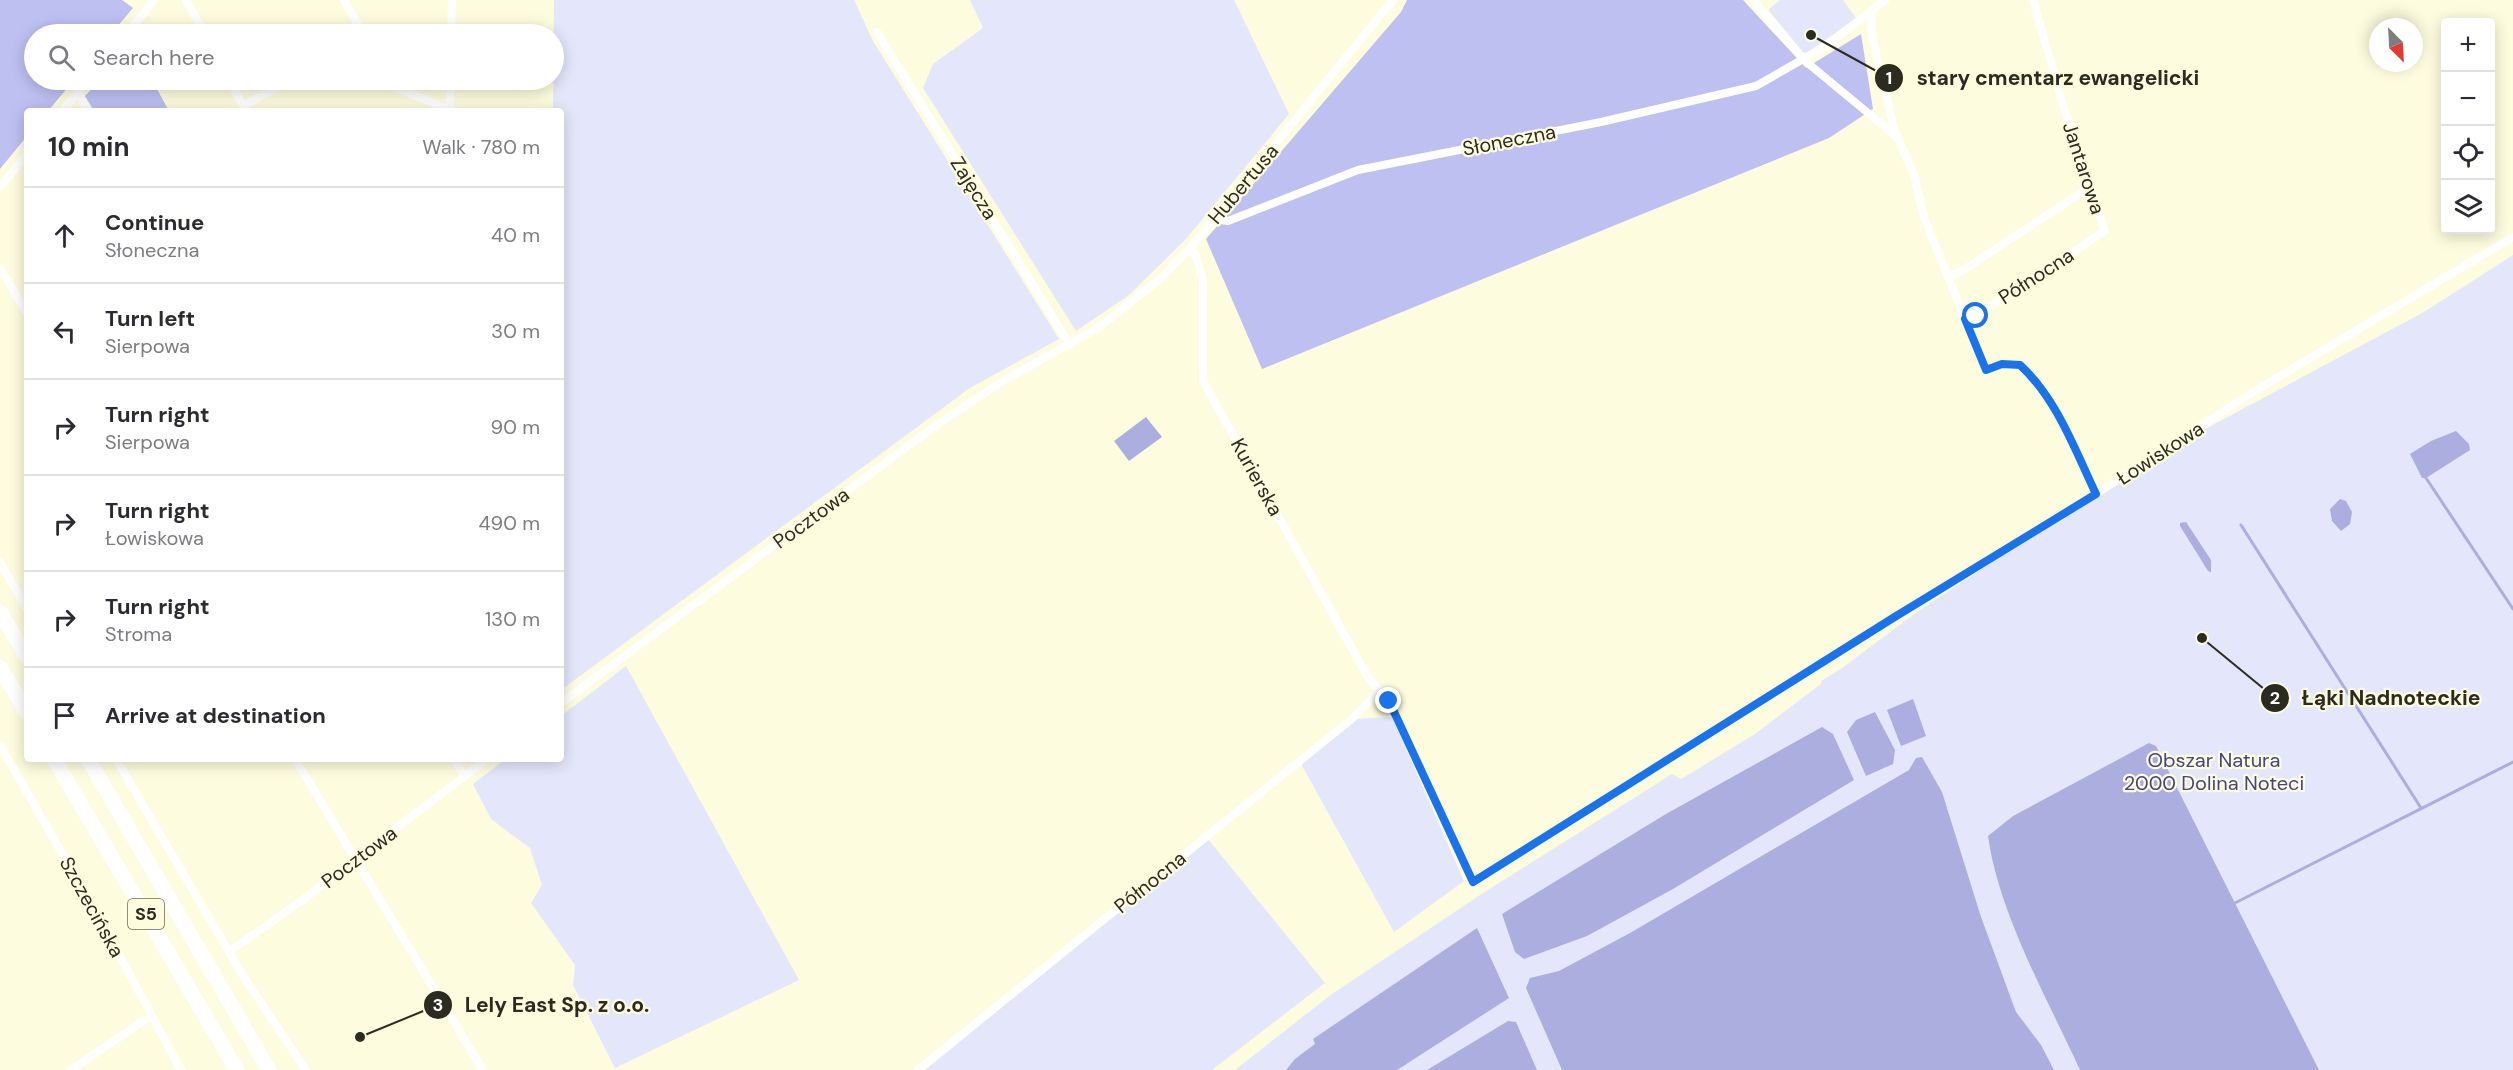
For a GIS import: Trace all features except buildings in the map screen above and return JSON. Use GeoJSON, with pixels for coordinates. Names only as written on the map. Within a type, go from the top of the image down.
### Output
{"type":"FeatureCollection","features":[{"type":"Feature","properties":{"kind":"highway"},"geometry":{"type":"LineString","coordinates":[[0,612],[24,652]]}},
{"type":"Feature","properties":{"kind":"highway"},"geometry":{"type":"LineString","coordinates":[[0,667],[24,708]]}},
{"type":"Feature","properties":{"kind":"highway","name":"S5"},"geometry":{"type":"LineString","coordinates":[[56,762],[237,1070]]}},
{"type":"Feature","properties":{"kind":"highway","name":"S5"},"geometry":{"type":"LineString","coordinates":[[90,762],[269,1070]]}},
{"type":"Feature","properties":{"kind":"street"},"geometry":{"type":"LineString","coordinates":[[135,24],[154,0]]}},
{"type":"Feature","properties":{"kind":"street"},"geometry":{"type":"LineString","coordinates":[[186,0],[199,24]]}},
{"type":"Feature","properties":{"kind":"street"},"geometry":{"type":"LineString","coordinates":[[344,0],[357,24]]}},
{"type":"Feature","properties":{"kind":"street"},"geometry":{"type":"LineString","coordinates":[[451,24],[452,0]]}},
{"type":"Feature","properties":{"kind":"street","name":"Hubertusa"},"geometry":{"type":"LineString","coordinates":[[1070,345],[1098,328],[1141,294],[1190,248],[1394,0]]}},
{"type":"Feature","properties":{"kind":"street"},"geometry":{"type":"LineString","coordinates":[[1753,0],[1804,60],[1897,137]]}},
{"type":"Feature","properties":{"kind":"street","name":"Słoneczna"},"geometry":{"type":"LineString","coordinates":[[1214,219],[1228,220],[1358,170],[1601,122],[1756,86],[1804,60],[1885,0]]}},
{"type":"Feature","properties":{"kind":"street","name":"Jantarowa"},"geometry":{"type":"LineString","coordinates":[[2033,0],[2105,231]]}},
{"type":"Feature","properties":{"kind":"street"},"geometry":{"type":"LineString","coordinates":[[1871,11],[1872,36],[1897,137],[1914,174],[1921,208],[1986,370],[2002,364],[2020,365],[2033,376],[2063,425],[2096,494]]}},
{"type":"Feature","properties":{"kind":"street","name":"Zajęcza"},"geometry":{"type":"LineString","coordinates":[[877,32],[1070,345]]}},
{"type":"Feature","properties":{"kind":"street"},"geometry":{"type":"LineString","coordinates":[[65,108],[81,90]]}},
{"type":"Feature","properties":{"kind":"street"},"geometry":{"type":"LineString","coordinates":[[235,90],[244,108]]}},
{"type":"Feature","properties":{"kind":"street"},"geometry":{"type":"LineString","coordinates":[[247,108],[274,90]]}},
{"type":"Feature","properties":{"kind":"street"},"geometry":{"type":"LineString","coordinates":[[402,90],[443,108]]}},
{"type":"Feature","properties":{"kind":"street"},"geometry":{"type":"LineString","coordinates":[[450,90],[450,108]]}},
{"type":"Feature","properties":{"kind":"street"},"geometry":{"type":"LineString","coordinates":[[78,93],[86,108]]}},
{"type":"Feature","properties":{"kind":"street"},"geometry":{"type":"LineString","coordinates":[[0,187],[24,158]]}},
{"type":"Feature","properties":{"kind":"street"},"geometry":{"type":"LineString","coordinates":[[1947,276],[1962,272],[2090,187]]}},
{"type":"Feature","properties":{"kind":"street","name":"Północna"},"geometry":{"type":"LineString","coordinates":[[1965,319],[1976,316],[2105,231]]}},
{"type":"Feature","properties":{"kind":"street","name":"Łowiskowa"},"geometry":{"type":"LineString","coordinates":[[1473,882],[1893,618],[2096,494],[2255,391],[2513,237]]}},
{"type":"Feature","properties":{"kind":"street","name":"Kurierska"},"geometry":{"type":"LineString","coordinates":[[1190,248],[1196,256],[1203,280],[1203,381],[1369,679],[1389,701],[1473,882]]}},
{"type":"Feature","properties":{"kind":"street"},"geometry":{"type":"LineString","coordinates":[[0,268],[24,308]]}},
{"type":"Feature","properties":{"kind":"street","name":"Pocztowa"},"geometry":{"type":"LineString","coordinates":[[564,701],[935,426],[986,391],[1070,345]]}},
{"type":"Feature","properties":{"kind":"street"},"geometry":{"type":"LineString","coordinates":[[0,562],[24,604]]}},
{"type":"Feature","properties":{"kind":"street","name":"Północna"},"geometry":{"type":"LineString","coordinates":[[918,1070],[1353,718],[1379,691]]}},
{"type":"Feature","properties":{"kind":"street","name":"Szczecińska"},"geometry":{"type":"LineString","coordinates":[[0,745],[181,1070]]}},
{"type":"Feature","properties":{"kind":"street"},"geometry":{"type":"LineString","coordinates":[[118,762],[229,952],[306,1070]]}},
{"type":"Feature","properties":{"kind":"street"},"geometry":{"type":"LineString","coordinates":[[297,762],[483,1070]]}},
{"type":"Feature","properties":{"kind":"street"},"geometry":{"type":"LineString","coordinates":[[456,762],[464,776]]}},
{"type":"Feature","properties":{"kind":"street","name":"Pocztowa"},"geometry":{"type":"LineString","coordinates":[[229,952],[355,860],[483,762]]}},
{"type":"Feature","properties":{"kind":"street"},"geometry":{"type":"LineString","coordinates":[[71,1070],[152,1015]]}},
{"type":"Feature","properties":{"kind":"green space"},"geometry":{"type":"Polygon","coordinates":[[[554,0],[854,0],[873,41],[1059,339],[970,388],[564,688],[564,108],[553,108],[553,90],[564,90],[564,24],[554,24],[554,0]]]}},
{"type":"Feature","properties":{"kind":"green space"},"geometry":{"type":"Polygon","coordinates":[[[970,0],[1234,0],[1289,114],[1186,239],[1128,296],[1076,331],[923,88],[933,64],[983,28],[970,0]]]}},
{"type":"Feature","properties":{"kind":"green space"},"geometry":{"type":"Polygon","coordinates":[[[1780,0],[1843,0],[1856,18],[1807,53],[1803,52],[1770,12],[1769,9],[1780,0]]]}},
{"type":"Feature","properties":{"kind":"green space","name":"Obszar Natura 2000 Dolina Noteci"},"geometry":{"type":"Polygon","coordinates":[[[2513,255],[2513,1070],[1235,1070],[1332,994],[1483,893],[1672,774],[1681,779],[1755,734],[1821,684],[1821,681],[1917,612],[2138,465],[2424,312],[2513,255]]]}},
{"type":"Feature","properties":{"kind":"green space"},"geometry":{"type":"Polygon","coordinates":[[[626,666],[799,980],[615,1068],[573,985],[575,965],[531,903],[542,885],[530,848],[491,819],[473,784],[502,762],[564,762],[564,714],[626,666]]]}},
{"type":"Feature","properties":{"kind":"green space"},"geometry":{"type":"Polygon","coordinates":[[[1392,717],[1464,881],[1394,932],[1300,762],[1357,719],[1392,717]]]}},
{"type":"Feature","properties":{"kind":"green space"},"geometry":{"type":"Polygon","coordinates":[[[1208,839],[1325,983],[1212,1070],[925,1070],[1208,839]]]}},
{"type":"Feature","properties":{"kind":"shaded area"},"geometry":{"type":"Polygon","coordinates":[[[0,0],[122,0],[133,8],[119,24],[24,24],[24,90],[66,90],[51,108],[24,108],[24,140],[0,169],[0,0]]]}},
{"type":"Feature","properties":{"kind":"shaded area"},"geometry":{"type":"Polygon","coordinates":[[[1407,0],[1743,0],[1806,68],[1861,34],[1873,109],[1829,138],[1262,369],[1206,239],[1401,12],[1407,0]]]}},
{"type":"Feature","properties":{"kind":"shaded area"},"geometry":{"type":"Polygon","coordinates":[[[91,90],[157,90],[167,108],[92,108],[85,96],[91,90]]]}},
{"type":"Feature","properties":{"kind":"shaded area"},"geometry":{"type":"Polygon","coordinates":[[[1146,417],[1162,437],[1129,461],[1114,441],[1146,417]]]}},
{"type":"Feature","properties":{"kind":"shaded area"},"geometry":{"type":"Polygon","coordinates":[[[2456,431],[2469,444],[2470,450],[2426,478],[2422,478],[2410,454],[2431,441],[2456,431]]]}},
{"type":"Feature","properties":{"kind":"shaded area"},"geometry":{"type":"Polygon","coordinates":[[[2340,499],[2346,501],[2352,512],[2350,524],[2341,531],[2332,521],[2330,509],[2340,499]]]}},
{"type":"Feature","properties":{"kind":"shaded area"},"geometry":{"type":"Polygon","coordinates":[[[2186,522],[2211,560],[2211,572],[2208,571],[2180,526],[2180,523],[2186,522]]]}},
{"type":"Feature","properties":{"kind":"shaded area"},"geometry":{"type":"Polygon","coordinates":[[[1913,699],[1926,736],[1901,746],[1887,710],[1913,699]]]}},
{"type":"Feature","properties":{"kind":"shaded area"},"geometry":{"type":"Polygon","coordinates":[[[1875,712],[1895,750],[1893,764],[1866,776],[1847,732],[1856,720],[1875,712]]]}},
{"type":"Feature","properties":{"kind":"shaded area"},"geometry":{"type":"Polygon","coordinates":[[[1822,727],[1833,734],[1854,780],[1673,889],[1587,936],[1524,959],[1515,952],[1502,914],[1666,814],[1822,727]]]}},
{"type":"Feature","properties":{"kind":"shaded area"},"geometry":{"type":"Polygon","coordinates":[[[2149,743],[2156,746],[2319,1070],[2080,1070],[2013,925],[2002,895],[1988,836],[2013,816],[2149,743]]]}},
{"type":"Feature","properties":{"kind":"shaded area"},"geometry":{"type":"Polygon","coordinates":[[[1922,757],[1942,792],[1981,917],[2016,1012],[2041,1045],[2054,1070],[1562,1070],[1526,988],[1530,978],[1559,971],[1630,933],[1909,770],[1916,758],[1922,757]]]}},
{"type":"Feature","properties":{"kind":"shaded area"},"geometry":{"type":"Polygon","coordinates":[[[1477,928],[1509,998],[1397,1070],[1286,1070],[1295,1059],[1315,1044],[1313,1039],[1477,928]]]}},
{"type":"Feature","properties":{"kind":"shaded area"},"geometry":{"type":"Polygon","coordinates":[[[1508,1021],[1516,1022],[1537,1070],[1427,1070],[1508,1021]]]}},
{"type":"Feature","properties":{"kind":"waterway"},"geometry":{"type":"LineString","coordinates":[[2426,478],[2513,609]]}},
{"type":"Feature","properties":{"kind":"waterway"},"geometry":{"type":"LineString","coordinates":[[2241,525],[2421,808]]}},
{"type":"Feature","properties":{"kind":"waterway"},"geometry":{"type":"LineString","coordinates":[[2235,903],[2513,762]]}},
{"type":"Feature","properties":{"kind":"place","name":"stary cmentarz ewangelicki"},"geometry":{"type":"Point","coordinates":[1811,35]}},
{"type":"Feature","properties":{"kind":"place","name":"Łąki Nadnoteckie"},"geometry":{"type":"Point","coordinates":[2202,638]}},
{"type":"Feature","properties":{"kind":"place","name":"Lely East Sp. z o.o."},"geometry":{"type":"Point","coordinates":[360,1037]}},
{"type":"Feature","properties":{"kind":"route"},"geometry":{"type":"LineString","coordinates":[[1389,701],[1473,882],[1893,618],[2096,494],[2063,425],[2033,376],[2020,365],[2002,364],[1986,370],[1965,319],[1976,316]]}}]}
